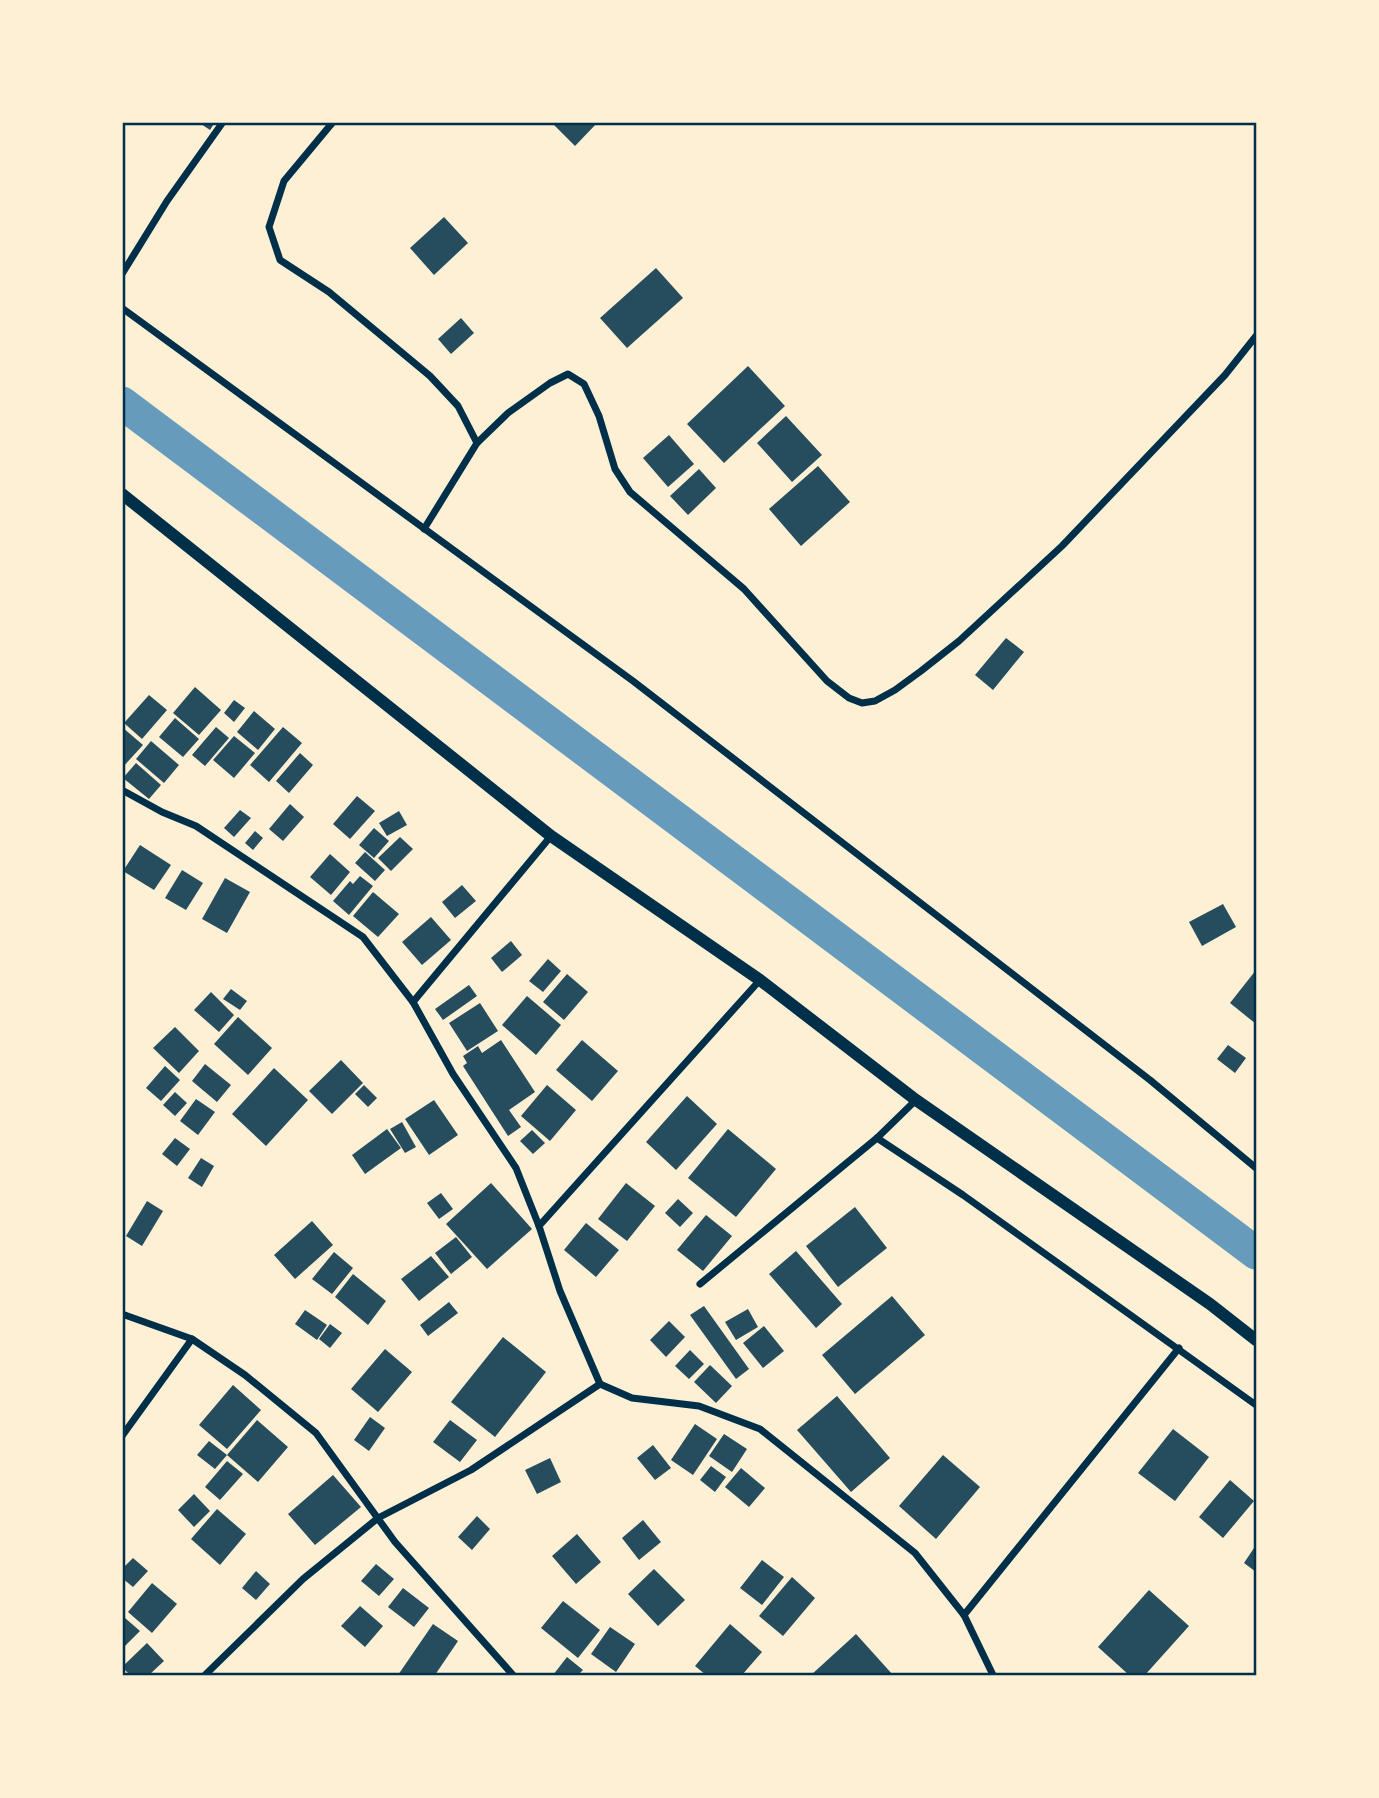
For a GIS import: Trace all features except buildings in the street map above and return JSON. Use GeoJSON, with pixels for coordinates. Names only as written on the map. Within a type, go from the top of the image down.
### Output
{"type":"FeatureCollection","features":[{"type":"Feature","properties":{"kind":"street"},"geometry":{"type":"LineString","coordinates":[[122,274],[167,201],[223,122]]}},
{"type":"Feature","properties":{"kind":"street"},"geometry":{"type":"LineString","coordinates":[[334,122],[284,181],[269,227],[280,260],[328,292],[430,376],[458,406],[477,443]]}},
{"type":"Feature","properties":{"kind":"street"},"geometry":{"type":"LineString","coordinates":[[122,308],[634,681],[1150,1080],[1256,1168]]}},
{"type":"Feature","properties":{"kind":"street"},"geometry":{"type":"LineString","coordinates":[[424,529],[477,443],[508,413],[550,383],[568,374],[584,384],[599,416],[615,470],[630,492],[744,589],[827,681],[849,698],[862,703],[875,701],[895,690],[959,640],[1062,547],[1225,375],[1256,336]]}},
{"type":"Feature","properties":{"kind":"street"},"geometry":{"type":"LineString","coordinates":[[122,494],[551,836],[760,980],[916,1100],[1210,1304],[1256,1340]]}},
{"type":"Feature","properties":{"kind":"street"},"geometry":{"type":"LineString","coordinates":[[122,790],[162,812],[196,825],[363,937],[413,1002],[453,1074],[516,1168],[539,1226],[560,1291],[600,1384],[632,1398],[699,1406],[760,1429],[915,1553],[964,1615],[993,1675]]}},
{"type":"Feature","properties":{"kind":"street"},"geometry":{"type":"LineString","coordinates":[[413,1002],[551,836]]}},
{"type":"Feature","properties":{"kind":"street"},"geometry":{"type":"LineString","coordinates":[[539,1226],[760,980]]}},
{"type":"Feature","properties":{"kind":"street"},"geometry":{"type":"LineString","coordinates":[[700,1284],[877,1138],[916,1100]]}},
{"type":"Feature","properties":{"kind":"street"},"geometry":{"type":"LineString","coordinates":[[877,1138],[963,1195],[1256,1405]]}},
{"type":"Feature","properties":{"kind":"street"},"geometry":{"type":"LineString","coordinates":[[122,1314],[192,1339],[245,1375],[316,1433],[395,1542],[513,1675]]}},
{"type":"Feature","properties":{"kind":"street"},"geometry":{"type":"LineString","coordinates":[[122,1436],[192,1339]]}},
{"type":"Feature","properties":{"kind":"street"},"geometry":{"type":"LineString","coordinates":[[964,1615],[1179,1348]]}},
{"type":"Feature","properties":{"kind":"street"},"geometry":{"type":"LineString","coordinates":[[205,1675],[303,1579],[378,1518],[471,1470],[600,1384]]}},
{"type":"Feature","properties":{"kind":"waterway"},"geometry":{"type":"LineString","coordinates":[[122,403],[1256,1253]]}}]}
